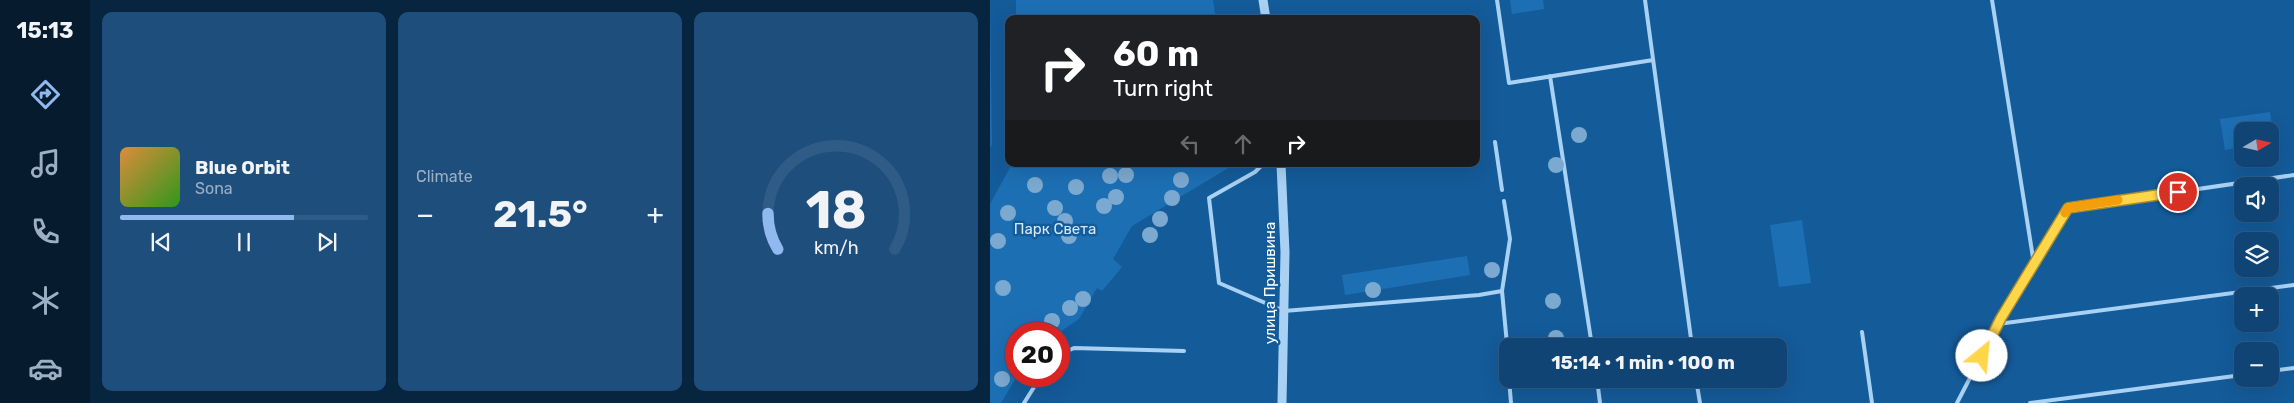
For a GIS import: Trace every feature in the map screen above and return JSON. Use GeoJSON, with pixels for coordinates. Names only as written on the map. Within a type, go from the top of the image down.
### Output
{"type":"FeatureCollection","features":[{"type":"Feature","properties":{"kind":"street"},"geometry":{"type":"LineString","coordinates":[[1263,0],[1265,15]]}},
{"type":"Feature","properties":{"kind":"street","name":"улица Пришвина"},"geometry":{"type":"LineString","coordinates":[[1281,167],[1284,225],[1282,403]]}},
{"type":"Feature","properties":{"kind":"lane"},"geometry":{"type":"LineString","coordinates":[[1497,0],[1509,83],[1653,60]]}},
{"type":"Feature","properties":{"kind":"lane"},"geometry":{"type":"LineString","coordinates":[[1645,0],[1691,338]]}},
{"type":"Feature","properties":{"kind":"lane"},"geometry":{"type":"LineString","coordinates":[[1992,0],[2034,264]]}},
{"type":"Feature","properties":{"kind":"lane"},"geometry":{"type":"LineString","coordinates":[[1550,76],[1591,338]]}},
{"type":"Feature","properties":{"kind":"lane"},"geometry":{"type":"LineString","coordinates":[[1494,142],[1502,190]]}},
{"type":"Feature","properties":{"kind":"lane"},"geometry":{"type":"LineString","coordinates":[[1260,167],[1255,172],[1209,198],[1219,283],[1284,311],[1479,295],[1502,291]]}},
{"type":"Feature","properties":{"kind":"lane"},"geometry":{"type":"LineString","coordinates":[[1957,403],[1998,324],[2068,208],[2294,175]]}},
{"type":"Feature","properties":{"kind":"lane"},"geometry":{"type":"LineString","coordinates":[[1504,201],[1510,239],[1502,291],[1506,338]]}},
{"type":"Feature","properties":{"kind":"lane"},"geometry":{"type":"LineString","coordinates":[[1998,324],[2294,285]]}},
{"type":"Feature","properties":{"kind":"lane"},"geometry":{"type":"LineString","coordinates":[[1862,332],[1872,403]]}},
{"type":"Feature","properties":{"kind":"lane"},"geometry":{"type":"LineString","coordinates":[[1070,350],[1074,348],[1184,351]]}},
{"type":"Feature","properties":{"kind":"lane"},"geometry":{"type":"LineString","coordinates":[[2279,370],[2294,368]]}},
{"type":"Feature","properties":{"kind":"lane"},"geometry":{"type":"LineString","coordinates":[[2030,403],[2234,376]]}},
{"type":"Feature","properties":{"kind":"lane"},"geometry":{"type":"LineString","coordinates":[[1024,403],[1034,387]]}},
{"type":"Feature","properties":{"kind":"lane"},"geometry":{"type":"LineString","coordinates":[[1511,388],[1512,403]]}},
{"type":"Feature","properties":{"kind":"lane"},"geometry":{"type":"LineString","coordinates":[[1598,388],[1600,403]]}},
{"type":"Feature","properties":{"kind":"lane"},"geometry":{"type":"LineString","coordinates":[[1698,388],[1700,403]]}},
{"type":"Feature","properties":{"kind":"green space"},"geometry":{"type":"Polygon","coordinates":[[[990,0],[992,144],[990,149],[990,0]]]}},
{"type":"Feature","properties":{"kind":"green space"},"geometry":{"type":"Polygon","coordinates":[[[1016,0],[1213,0],[1215,15],[1016,15],[1016,0]]]}},
{"type":"Feature","properties":{"kind":"green space"},"geometry":{"type":"Polygon","coordinates":[[[1510,0],[1543,0],[1544,9],[1512,14],[1510,0]]]}},
{"type":"Feature","properties":{"kind":"green space"},"geometry":{"type":"Polygon","coordinates":[[[2270,112],[2271,122],[2234,122],[2234,148],[2225,150],[2220,119],[2270,112]]]}},
{"type":"Feature","properties":{"kind":"green space","name":"Парк Света"},"geometry":{"type":"Polygon","coordinates":[[[1010,167],[1230,167],[1132,226],[1113,259],[1122,267],[1102,291],[1097,288],[1079,319],[1070,325],[1070,322],[1005,322],[1005,387],[1010,387],[1001,403],[990,403],[990,204],[1010,167]]]}},
{"type":"Feature","properties":{"kind":"green space"},"geometry":{"type":"Polygon","coordinates":[[[1802,220],[1811,283],[1779,287],[1770,225],[1802,220]]]}},
{"type":"Feature","properties":{"kind":"green space"},"geometry":{"type":"Polygon","coordinates":[[[1467,256],[1470,275],[1345,295],[1342,275],[1467,256]]]}},
{"type":"Feature","properties":{"kind":"slow traffic"},"geometry":{"type":"LineString","coordinates":[[2065,213],[2068,208],[2118,200]]}},
{"type":"Feature","properties":{"kind":"route"},"geometry":{"type":"LineString","coordinates":[[1982,356],[2001,318],[2068,208],[2178,192]]}}]}
